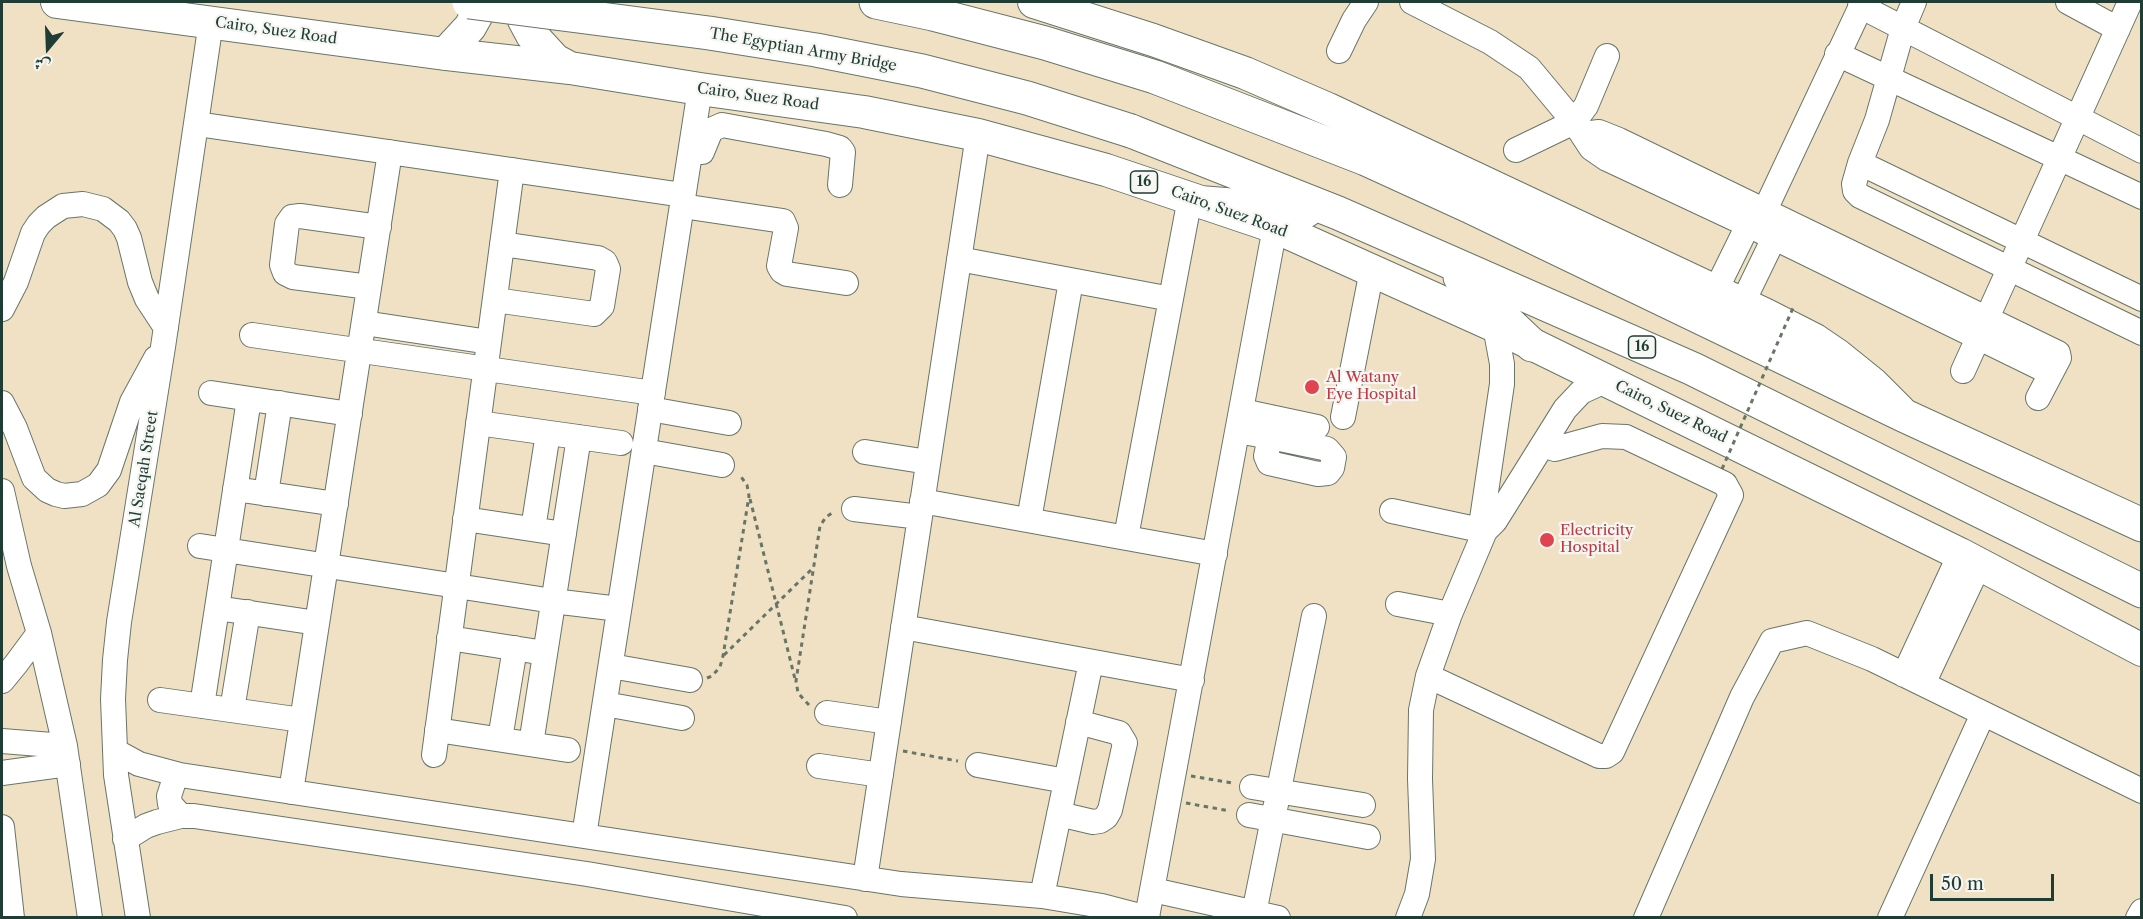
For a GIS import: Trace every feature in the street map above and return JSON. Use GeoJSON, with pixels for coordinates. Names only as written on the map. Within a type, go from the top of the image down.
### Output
{"type":"FeatureCollection","features":[{"type":"Feature","properties":{"kind":"highway","name":"The Egyptian Army Bridge"},"geometry":{"type":"LineString","coordinates":[[469,2],[708,33],[816,50],[922,71],[1027,98],[1131,131],[1338,213]]}},
{"type":"Feature","properties":{"kind":"highway"},"geometry":{"type":"LineString","coordinates":[[876,2],[1045,43],[1155,77],[1366,159],[1471,207],[1905,416],[2142,525]]}},
{"type":"Feature","properties":{"kind":"highway","name":"16"},"geometry":{"type":"LineString","coordinates":[[1198,201],[1338,213],[1693,369],[2142,591]]}},
{"type":"Feature","properties":{"kind":"highway","name":"16"},"geometry":{"type":"LineString","coordinates":[[1444,261],[1532,345]]}},
{"type":"Feature","properties":{"kind":"main road","name":"Cairo, Suez Road"},"geometry":{"type":"LineString","coordinates":[[57,2],[217,12],[445,54],[570,68],[864,112],[978,135],[1074,161],[1275,227],[1495,326],[1970,559],[2142,650]]}},
{"type":"Feature","properties":{"kind":"main road"},"geometry":{"type":"LineString","coordinates":[[445,54],[470,27],[484,2]]}},
{"type":"Feature","properties":{"kind":"main road"},"geometry":{"type":"LineString","coordinates":[[518,2],[532,35],[555,60],[570,68]]}},
{"type":"Feature","properties":{"kind":"main road"},"geometry":{"type":"LineString","coordinates":[[1034,2],[1153,39],[1245,73],[1791,327],[1837,355],[1873,384],[1905,416]]}},
{"type":"Feature","properties":{"kind":"street"},"geometry":{"type":"LineString","coordinates":[[1339,51],[1354,20],[1366,2]]}},
{"type":"Feature","properties":{"kind":"street"},"geometry":{"type":"LineString","coordinates":[[1412,2],[1490,42],[1529,68],[1579,128]]}},
{"type":"Feature","properties":{"kind":"street"},"geometry":{"type":"LineString","coordinates":[[1914,2],[1903,28],[1877,120],[1860,163],[1854,184],[1855,191],[1860,196],[2142,333]]}},
{"type":"Feature","properties":{"kind":"street"},"geometry":{"type":"LineString","coordinates":[[2068,2],[2118,29]]}},
{"type":"Feature","properties":{"kind":"street"},"geometry":{"type":"LineString","coordinates":[[1963,371],[2130,2]]}},
{"type":"Feature","properties":{"kind":"street"},"geometry":{"type":"LineString","coordinates":[[1728,298],[1837,54],[1862,4],[1903,28],[2142,151]]}},
{"type":"Feature","properties":{"kind":"street","name":"Al Saeqah Street"},"geometry":{"type":"LineString","coordinates":[[138,918],[125,839],[115,751],[113,699],[119,622],[197,124],[217,12]]}},
{"type":"Feature","properties":{"kind":"street"},"geometry":{"type":"LineString","coordinates":[[1837,54],[2142,196]]}},
{"type":"Feature","properties":{"kind":"street"},"geometry":{"type":"LineString","coordinates":[[1579,128],[1607,56]]}},
{"type":"Feature","properties":{"kind":"street"},"geometry":{"type":"LineString","coordinates":[[584,836],[700,89]]}},
{"type":"Feature","properties":{"kind":"street"},"geometry":{"type":"LineString","coordinates":[[197,124],[512,170],[783,221],[786,228],[779,266],[782,271],[787,274],[846,283]]}},
{"type":"Feature","properties":{"kind":"street"},"geometry":{"type":"LineString","coordinates":[[690,152],[702,152],[711,130],[722,126],[826,144],[840,148],[843,152],[840,185]]}},
{"type":"Feature","properties":{"kind":"street"},"geometry":{"type":"LineString","coordinates":[[1516,150],[1579,128],[1599,132],[1619,140],[1761,226],[1981,328],[2058,353],[2060,356],[2038,398]]}},
{"type":"Feature","properties":{"kind":"street"},"geometry":{"type":"LineString","coordinates":[[865,879],[978,135]]}},
{"type":"Feature","properties":{"kind":"street"},"geometry":{"type":"LineString","coordinates":[[291,792],[390,152]]}},
{"type":"Feature","properties":{"kind":"street"},"geometry":{"type":"LineString","coordinates":[[1860,163],[2142,299]]}},
{"type":"Feature","properties":{"kind":"street"},"geometry":{"type":"LineString","coordinates":[[434,755],[512,170]]}},
{"type":"Feature","properties":{"kind":"street"},"geometry":{"type":"LineString","coordinates":[[1126,537],[1171,299],[1198,201]]}},
{"type":"Feature","properties":{"kind":"street"},"geometry":{"type":"LineString","coordinates":[[2,309],[16,282],[33,233],[39,224],[63,206],[83,204],[103,209],[119,221],[125,229],[140,282],[165,338],[132,402],[109,470],[98,485],[82,494],[56,494],[47,490],[34,478],[15,428],[2,403]]}},
{"type":"Feature","properties":{"kind":"street"},"geometry":{"type":"LineString","coordinates":[[369,287],[293,277],[285,273],[282,265],[287,224],[292,218],[300,216],[379,226]]}},
{"type":"Feature","properties":{"kind":"street"},"geometry":{"type":"LineString","coordinates":[[115,751],[146,767],[180,775],[865,879],[1042,896],[1084,909],[1147,917],[1275,227]]}},
{"type":"Feature","properties":{"kind":"street"},"geometry":{"type":"LineString","coordinates":[[495,300],[594,314],[602,306],[608,269],[605,262],[598,258],[502,244]]}},
{"type":"Feature","properties":{"kind":"street"},"geometry":{"type":"LineString","coordinates":[[959,260],[1171,299]]}},
{"type":"Feature","properties":{"kind":"street"},"geometry":{"type":"LineString","coordinates":[[1343,417],[1372,270]]}},
{"type":"Feature","properties":{"kind":"street"},"geometry":{"type":"LineString","coordinates":[[1029,520],[1071,280]]}},
{"type":"Feature","properties":{"kind":"street"},"geometry":{"type":"LineString","coordinates":[[364,323],[489,342]]}},
{"type":"Feature","properties":{"kind":"street"},"geometry":{"type":"LineString","coordinates":[[1485,531],[1482,519],[1502,384],[1502,364],[1495,326]]}},
{"type":"Feature","properties":{"kind":"street"},"geometry":{"type":"LineString","coordinates":[[252,336],[485,369],[652,401],[729,423]]}},
{"type":"Feature","properties":{"kind":"street"},"geometry":{"type":"LineString","coordinates":[[1408,918],[1417,894],[1422,866],[1421,710],[1428,676],[1450,614],[1485,531],[1495,521],[1573,399],[1589,387],[1606,380]]}},
{"type":"Feature","properties":{"kind":"street"},"geometry":{"type":"LineString","coordinates":[[211,393],[350,414]]}},
{"type":"Feature","properties":{"kind":"street"},"geometry":{"type":"LineString","coordinates":[[202,706],[249,399]]}},
{"type":"Feature","properties":{"kind":"street"},"geometry":{"type":"LineString","coordinates":[[266,494],[280,403]]}},
{"type":"Feature","properties":{"kind":"street"},"geometry":{"type":"LineString","coordinates":[[1240,421],[1317,427]]}},
{"type":"Feature","properties":{"kind":"street"},"geometry":{"type":"LineString","coordinates":[[1240,421],[1270,437]]}},
{"type":"Feature","properties":{"kind":"street"},"geometry":{"type":"LineString","coordinates":[[478,423],[621,443]]}},
{"type":"Feature","properties":{"kind":"street"},"geometry":{"type":"LineString","coordinates":[[533,529],[548,433]]}},
{"type":"Feature","properties":{"kind":"street"},"geometry":{"type":"LineString","coordinates":[[1428,676],[1599,756],[1606,756],[1612,752],[1731,495],[1725,484],[1626,437],[1602,436],[1555,449],[1543,446]]}},
{"type":"Feature","properties":{"kind":"street"},"geometry":{"type":"LineString","coordinates":[[531,744],[579,437]]}},
{"type":"Feature","properties":{"kind":"street"},"geometry":{"type":"LineString","coordinates":[[644,451],[722,465]]}},
{"type":"Feature","properties":{"kind":"street"},"geometry":{"type":"LineString","coordinates":[[865,452],[928,462]]}},
{"type":"Feature","properties":{"kind":"street"},"geometry":{"type":"LineString","coordinates":[[235,489],[336,504]]}},
{"type":"Feature","properties":{"kind":"street"},"geometry":{"type":"LineString","coordinates":[[2,491],[19,566],[39,633],[66,755],[90,918]]}},
{"type":"Feature","properties":{"kind":"street"},"geometry":{"type":"LineString","coordinates":[[854,509],[921,509],[1029,520],[1215,554]]}},
{"type":"Feature","properties":{"kind":"street"},"geometry":{"type":"LineString","coordinates":[[1392,511],[1485,531]]}},
{"type":"Feature","properties":{"kind":"street"},"geometry":{"type":"LineString","coordinates":[[465,519],[564,534]]}},
{"type":"Feature","properties":{"kind":"street"},"geometry":{"type":"LineString","coordinates":[[2,539],[19,566]]}},
{"type":"Feature","properties":{"kind":"street"},"geometry":{"type":"LineString","coordinates":[[200,546],[619,609]]}},
{"type":"Feature","properties":{"kind":"street"},"geometry":{"type":"LineString","coordinates":[[1913,679],[1970,559]]}},
{"type":"Feature","properties":{"kind":"street"},"geometry":{"type":"LineString","coordinates":[[1398,604],[1450,614]]}},
{"type":"Feature","properties":{"kind":"street"},"geometry":{"type":"LineString","coordinates":[[217,608],[317,623]]}},
{"type":"Feature","properties":{"kind":"street"},"geometry":{"type":"LineString","coordinates":[[232,710],[248,612]]}},
{"type":"Feature","properties":{"kind":"street"},"geometry":{"type":"LineString","coordinates":[[1153,890],[1266,915],[1273,819],[1314,616]]}},
{"type":"Feature","properties":{"kind":"street"},"geometry":{"type":"LineString","coordinates":[[903,627],[1192,680]]}},
{"type":"Feature","properties":{"kind":"street"},"geometry":{"type":"LineString","coordinates":[[2,681],[39,633]]}},
{"type":"Feature","properties":{"kind":"street"},"geometry":{"type":"LineString","coordinates":[[1646,918],[1742,697],[1772,641],[1808,633],[1872,659],[2142,791]]}},
{"type":"Feature","properties":{"kind":"street"},"geometry":{"type":"LineString","coordinates":[[449,638],[545,653]]}},
{"type":"Feature","properties":{"kind":"street"},"geometry":{"type":"LineString","coordinates":[[500,739],[515,648]]}},
{"type":"Feature","properties":{"kind":"street"},"geometry":{"type":"LineString","coordinates":[[1042,896],[1091,662]]}},
{"type":"Feature","properties":{"kind":"street"},"geometry":{"type":"LineString","coordinates":[[611,666],[690,680]]}},
{"type":"Feature","properties":{"kind":"street"},"geometry":{"type":"LineString","coordinates":[[160,700],[302,720]]}},
{"type":"Feature","properties":{"kind":"street"},"geometry":{"type":"LineString","coordinates":[[605,704],[682,718]]}},
{"type":"Feature","properties":{"kind":"street"},"geometry":{"type":"LineString","coordinates":[[827,713],[889,722]]}},
{"type":"Feature","properties":{"kind":"street"},"geometry":{"type":"LineString","coordinates":[[1890,918],[1983,714]]}},
{"type":"Feature","properties":{"kind":"street"},"geometry":{"type":"LineString","coordinates":[[1059,814],[1094,822],[1106,817],[1110,810],[1125,743],[1119,733],[1078,722]]}},
{"type":"Feature","properties":{"kind":"street"},"geometry":{"type":"LineString","coordinates":[[437,729],[568,750]]}},
{"type":"Feature","properties":{"kind":"street"},"geometry":{"type":"LineString","coordinates":[[2,741],[66,755]]}},
{"type":"Feature","properties":{"kind":"street"},"geometry":{"type":"LineString","coordinates":[[2,773],[66,755]]}},
{"type":"Feature","properties":{"kind":"street"},"geometry":{"type":"LineString","coordinates":[[978,765],[1066,781]]}},
{"type":"Feature","properties":{"kind":"street"},"geometry":{"type":"LineString","coordinates":[[819,766],[881,775]]}},
{"type":"Feature","properties":{"kind":"street"},"geometry":{"type":"LineString","coordinates":[[180,775],[174,781],[169,796],[170,804],[181,816]]}},
{"type":"Feature","properties":{"kind":"street"},"geometry":{"type":"LineString","coordinates":[[1252,787],[1363,805]]}},
{"type":"Feature","properties":{"kind":"street"},"geometry":{"type":"LineString","coordinates":[[1311,826],[1316,797]]}},
{"type":"Feature","properties":{"kind":"street"},"geometry":{"type":"LineString","coordinates":[[1249,814],[1368,837]]}},
{"type":"Feature","properties":{"kind":"street"},"geometry":{"type":"LineString","coordinates":[[125,839],[146,826],[181,816],[222,819],[404,845],[845,918]]}},
{"type":"Feature","properties":{"kind":"street"},"geometry":{"type":"LineString","coordinates":[[2,827],[12,918]]}},
{"type":"Feature","properties":{"kind":"street"},"geometry":{"type":"LineString","coordinates":[[2138,918],[2142,911]]}},
{"type":"Feature","properties":{"kind":"path"},"geometry":{"type":"LineString","coordinates":[[1722,469],[1793,308]]}},
{"type":"Feature","properties":{"kind":"path"},"geometry":{"type":"LineString","coordinates":[[722,465],[733,469],[747,485],[798,693],[805,703],[815,710],[827,713]]}},
{"type":"Feature","properties":{"kind":"path"},"geometry":{"type":"LineString","coordinates":[[690,680],[702,680],[712,676],[720,667],[749,496]]}},
{"type":"Feature","properties":{"kind":"path"},"geometry":{"type":"LineString","coordinates":[[796,681],[820,526],[834,512],[844,508],[854,509]]}},
{"type":"Feature","properties":{"kind":"path"},"geometry":{"type":"LineString","coordinates":[[723,656],[814,567]]}},
{"type":"Feature","properties":{"kind":"path"},"geometry":{"type":"LineString","coordinates":[[885,748],[978,765]]}},
{"type":"Feature","properties":{"kind":"path"},"geometry":{"type":"LineString","coordinates":[[1175,773],[1252,787]]}},
{"type":"Feature","properties":{"kind":"path"},"geometry":{"type":"LineString","coordinates":[[1170,800],[1249,814]]}},
{"type":"Feature","properties":{"kind":"place","name":"Al Watany Eye Hospital"},"geometry":{"type":"Point","coordinates":[1312,387]}},
{"type":"Feature","properties":{"kind":"place","name":"Electricity Hospital"},"geometry":{"type":"Point","coordinates":[1547,540]}}]}
